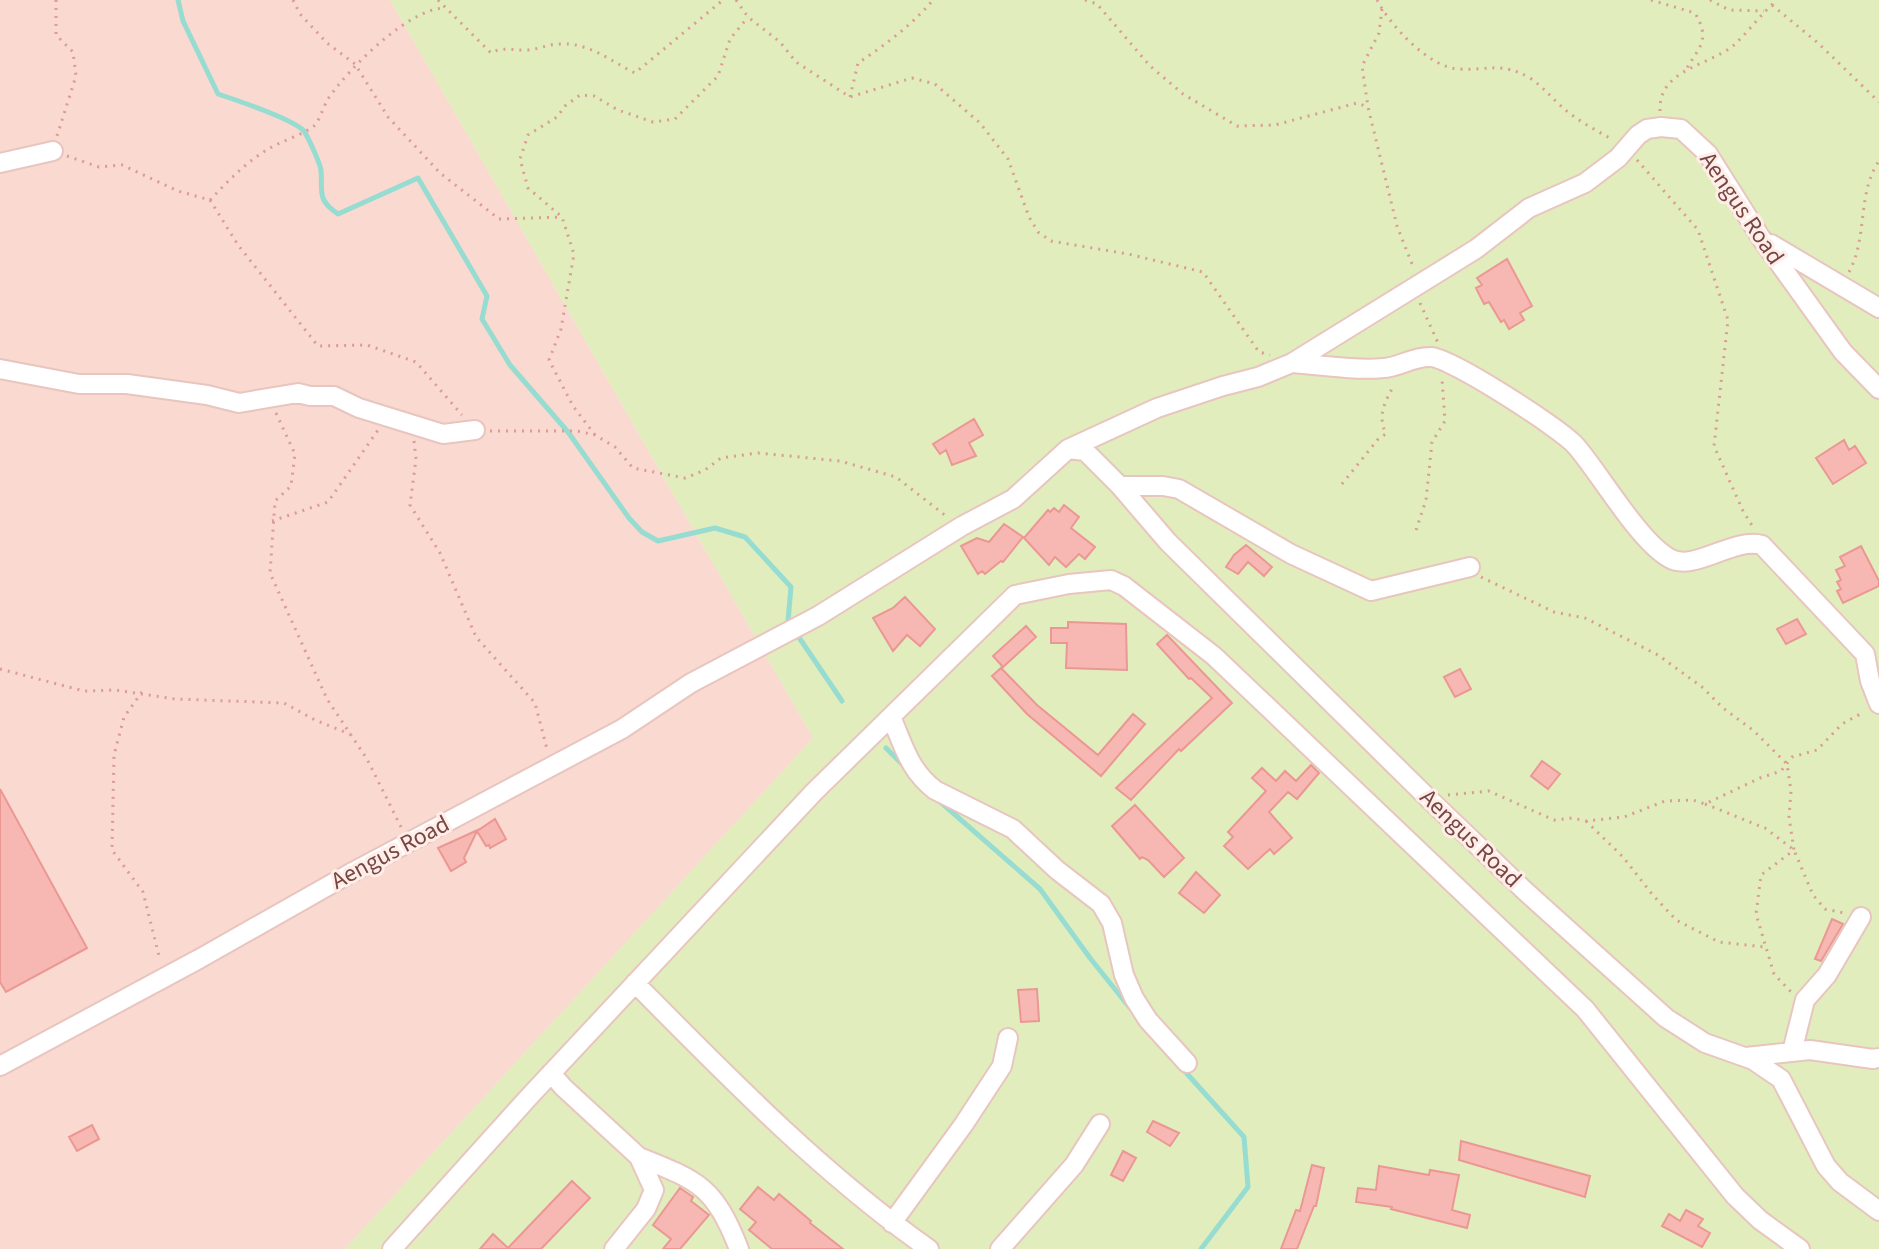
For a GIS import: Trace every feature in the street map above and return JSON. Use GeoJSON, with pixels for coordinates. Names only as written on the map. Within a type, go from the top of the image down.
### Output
{"type":"FeatureCollection","features":[{"type":"Feature","properties":{"kind":"street"},"geometry":{"type":"LineString","coordinates":[[962,526],[1013,499],[1068,449],[1157,408],[1258,377],[1292,363],[1476,249],[1529,208],[1585,183],[1627,149],[1638,135],[1647,129],[1661,127]]}},
{"type":"Feature","properties":{"kind":"street","name":"Aengus Road"},"geometry":{"type":"LineString","coordinates":[[1661,127],[1681,129],[1708,154],[1761,238],[1843,352],[1879,389]]}},
{"type":"Feature","properties":{"kind":"street"},"geometry":{"type":"LineString","coordinates":[[0,163],[53,151]]}},
{"type":"Feature","properties":{"kind":"street"},"geometry":{"type":"LineString","coordinates":[[1761,238],[1879,308]]}},
{"type":"Feature","properties":{"kind":"street"},"geometry":{"type":"LineString","coordinates":[[1292,363],[1386,368],[1403,363],[1440,360],[1515,399],[1574,443],[1650,542],[1669,558],[1684,564],[1748,543],[1762,545],[1865,654],[1874,707]]}},
{"type":"Feature","properties":{"kind":"street"},"geometry":{"type":"LineString","coordinates":[[0,369],[79,384],[127,384],[207,395],[239,403],[298,393],[334,396],[359,408],[443,434],[475,430]]}},
{"type":"Feature","properties":{"kind":"street","name":"Aengus Road"},"geometry":{"type":"LineString","coordinates":[[1068,449],[1085,451],[1168,542],[1428,798],[1525,891],[1666,1018],[1705,1043],[1746,1057],[1781,1079],[1826,1166],[1840,1182],[1879,1211]]}},
{"type":"Feature","properties":{"kind":"street"},"geometry":{"type":"LineString","coordinates":[[1120,486],[1179,489],[1291,554],[1371,591],[1470,567]]}},
{"type":"Feature","properties":{"kind":"street","name":"Aengus Road"},"geometry":{"type":"LineString","coordinates":[[0,1066],[409,841],[637,720],[691,683],[779,638],[962,526]]}},
{"type":"Feature","properties":{"kind":"street"},"geometry":{"type":"LineString","coordinates":[[392,1249],[551,1073],[814,792],[1015,595],[1111,580],[1124,586],[1214,656],[1585,1009],[1735,1196],[1760,1220],[1800,1249]]}},
{"type":"Feature","properties":{"kind":"street"},"geometry":{"type":"LineString","coordinates":[[891,717],[915,772],[924,781],[935,790],[1013,829],[1107,911],[1124,975],[1134,998],[1148,1020],[1187,1063]]}},
{"type":"Feature","properties":{"kind":"street"},"geometry":{"type":"LineString","coordinates":[[1792,1052],[1805,1000],[1827,975],[1861,917]]}},
{"type":"Feature","properties":{"kind":"street"},"geometry":{"type":"LineString","coordinates":[[635,983],[768,1115],[892,1223],[929,1249]]}},
{"type":"Feature","properties":{"kind":"street"},"geometry":{"type":"LineString","coordinates":[[892,1223],[1002,1066],[1008,1038]]}},
{"type":"Feature","properties":{"kind":"street"},"geometry":{"type":"LineString","coordinates":[[1746,1057],[1824,1050],[1854,1057],[1879,1058]]}},
{"type":"Feature","properties":{"kind":"street"},"geometry":{"type":"LineString","coordinates":[[551,1073],[639,1157],[681,1174],[705,1189],[729,1223],[754,1249]]}},
{"type":"Feature","properties":{"kind":"street"},"geometry":{"type":"LineString","coordinates":[[1000,1249],[1074,1165],[1100,1124]]}},
{"type":"Feature","properties":{"kind":"street"},"geometry":{"type":"LineString","coordinates":[[614,1249],[646,1209],[654,1190],[639,1157]]}},
{"type":"Feature","properties":{"kind":"street"},"geometry":{"type":"LineString","coordinates":[[729,1223],[739,1249]]}},
{"type":"Feature","properties":{"kind":"path"},"geometry":{"type":"LineString","coordinates":[[56,0],[56,35],[73,52],[76,76],[53,151],[99,167],[122,165],[178,191],[210,200],[238,245],[318,346],[367,345],[416,362],[475,430],[500,433],[577,431],[595,435],[615,447],[633,468],[685,478],[705,470],[721,458],[758,453],[840,461],[896,477],[962,526]]}},
{"type":"Feature","properties":{"kind":"path"},"geometry":{"type":"LineString","coordinates":[[293,0],[300,14],[327,43],[355,64],[388,117],[440,173],[499,219],[562,217]]}},
{"type":"Feature","properties":{"kind":"path"},"geometry":{"type":"LineString","coordinates":[[438,0],[491,53],[501,49],[528,50],[560,43],[576,44],[601,53],[635,73],[723,0]]}},
{"type":"Feature","properties":{"kind":"path"},"geometry":{"type":"LineString","coordinates":[[736,0],[748,17],[780,42],[796,62],[850,97],[912,78],[935,84],[980,123],[1008,159],[1029,217],[1038,232],[1051,241],[1113,251],[1203,272],[1259,352],[1292,363]]}},
{"type":"Feature","properties":{"kind":"path"},"geometry":{"type":"LineString","coordinates":[[850,97],[858,63],[920,16],[933,0]]}},
{"type":"Feature","properties":{"kind":"path"},"geometry":{"type":"LineString","coordinates":[[1085,0],[1097,4],[1150,66],[1183,94],[1237,126],[1275,125],[1357,103],[1368,107]]}},
{"type":"Feature","properties":{"kind":"path"},"geometry":{"type":"LineString","coordinates":[[1377,0],[1413,45],[1443,67],[1460,70],[1500,66],[1529,78],[1545,89],[1563,108],[1627,149],[1698,230],[1728,320],[1714,446],[1762,545]]}},
{"type":"Feature","properties":{"kind":"path"},"geometry":{"type":"LineString","coordinates":[[1651,0],[1695,13],[1704,29],[1704,40],[1686,70]]}},
{"type":"Feature","properties":{"kind":"path"},"geometry":{"type":"LineString","coordinates":[[1710,0],[1729,10],[1764,11]]}},
{"type":"Feature","properties":{"kind":"path"},"geometry":{"type":"LineString","coordinates":[[1661,127],[1659,105],[1666,86],[1686,70],[1733,46],[1777,0]]}},
{"type":"Feature","properties":{"kind":"path"},"geometry":{"type":"LineString","coordinates":[[1772,5],[1818,43],[1879,102]]}},
{"type":"Feature","properties":{"kind":"path"},"geometry":{"type":"LineString","coordinates":[[210,200],[236,173],[267,150],[315,126],[327,100],[355,64],[430,8],[445,8]]}},
{"type":"Feature","properties":{"kind":"path"},"geometry":{"type":"LineString","coordinates":[[1382,9],[1379,33],[1362,66],[1368,107],[1397,226],[1414,267],[1413,289],[1440,360],[1444,386],[1445,421],[1432,442],[1426,500],[1416,530]]}},
{"type":"Feature","properties":{"kind":"path"},"geometry":{"type":"LineString","coordinates":[[595,435],[573,406],[549,360],[561,329],[574,254],[562,217],[528,188],[520,159],[528,135],[557,117],[565,106],[580,95],[594,96],[618,110],[653,122],[675,119],[718,76],[730,39],[748,17]]}},
{"type":"Feature","properties":{"kind":"path"},"geometry":{"type":"LineString","coordinates":[[1841,286],[1852,266],[1860,235],[1869,175],[1879,161]]}},
{"type":"Feature","properties":{"kind":"path"},"geometry":{"type":"LineString","coordinates":[[1342,484],[1379,438],[1386,434],[1381,410],[1403,363]]}},
{"type":"Feature","properties":{"kind":"path"},"geometry":{"type":"LineString","coordinates":[[270,398],[295,454],[291,486],[275,501],[270,573],[327,699],[367,759],[409,841]]}},
{"type":"Feature","properties":{"kind":"path"},"geometry":{"type":"LineString","coordinates":[[272,521],[328,502],[387,417]]}},
{"type":"Feature","properties":{"kind":"path"},"geometry":{"type":"LineString","coordinates":[[412,426],[416,459],[410,505],[440,553],[476,637],[535,703],[552,767]]}},
{"type":"Feature","properties":{"kind":"path"},"geometry":{"type":"LineString","coordinates":[[1470,567],[1473,574],[1531,602],[1554,612],[1585,618],[1658,655],[1702,687],[1787,764],[1794,850],[1813,895]]}},
{"type":"Feature","properties":{"kind":"path"},"geometry":{"type":"LineString","coordinates":[[0,669],[84,691],[142,692],[175,699],[284,703],[350,734]]}},
{"type":"Feature","properties":{"kind":"path"},"geometry":{"type":"LineString","coordinates":[[142,692],[124,717],[114,755],[112,850],[143,892],[159,954],[162,979]]}},
{"type":"Feature","properties":{"kind":"path"},"geometry":{"type":"LineString","coordinates":[[1705,804],[1781,771],[1792,757],[1817,750],[1842,724],[1874,707]]}},
{"type":"Feature","properties":{"kind":"path"},"geometry":{"type":"LineString","coordinates":[[1428,798],[1489,791],[1554,820],[1572,818],[1586,821],[1624,817],[1665,801],[1693,800],[1765,828],[1794,850]]}},
{"type":"Feature","properties":{"kind":"path"},"geometry":{"type":"LineString","coordinates":[[1586,821],[1623,857],[1676,920],[1719,942],[1766,947]]}},
{"type":"Feature","properties":{"kind":"path"},"geometry":{"type":"LineString","coordinates":[[1794,850],[1761,875],[1756,914],[1774,974],[1789,991],[1805,1000]]}},
{"type":"Feature","properties":{"kind":"shaded area"},"geometry":{"type":"Polygon","coordinates":[[[0,0],[390,0],[813,738],[345,1249],[0,1249],[0,0]]]}},
{"type":"Feature","properties":{"kind":"green space"},"geometry":{"type":"Polygon","coordinates":[[[390,0],[1879,0],[1879,1249],[345,1249],[813,738],[390,0]]]}},
{"type":"Feature","properties":{"kind":"building"},"geometry":{"type":"Polygon","coordinates":[[[1507,259],[1532,306],[1520,313],[1524,320],[1509,329],[1489,302],[1484,304],[1476,288],[1482,285],[1477,278],[1507,259]]]}},
{"type":"Feature","properties":{"kind":"building"},"geometry":{"type":"Polygon","coordinates":[[[974,419],[983,435],[969,443],[976,456],[952,465],[946,450],[940,454],[933,444],[974,419]]]}},
{"type":"Feature","properties":{"kind":"building"},"geometry":{"type":"Polygon","coordinates":[[[1844,440],[1849,450],[1855,446],[1866,463],[1833,484],[1816,458],[1844,440]]]}},
{"type":"Feature","properties":{"kind":"building"},"geometry":{"type":"Polygon","coordinates":[[[1064,505],[1079,517],[1071,528],[1095,547],[1085,559],[1079,554],[1066,567],[1055,557],[1049,565],[1024,538],[1048,510],[1050,512],[1054,508],[1059,512],[1064,505]]]}},
{"type":"Feature","properties":{"kind":"building"},"geometry":{"type":"Polygon","coordinates":[[[1004,524],[1023,537],[1003,562],[985,574],[982,571],[978,574],[961,546],[977,538],[989,542],[1004,524]]]}},
{"type":"Feature","properties":{"kind":"building"},"geometry":{"type":"Polygon","coordinates":[[[1246,545],[1272,567],[1264,576],[1248,562],[1238,574],[1226,567],[1246,545]]]}},
{"type":"Feature","properties":{"kind":"building"},"geometry":{"type":"Polygon","coordinates":[[[1861,546],[1879,586],[1843,603],[1837,591],[1841,589],[1837,582],[1841,580],[1836,570],[1845,566],[1840,557],[1861,546]]]}},
{"type":"Feature","properties":{"kind":"building"},"geometry":{"type":"Polygon","coordinates":[[[905,597],[935,629],[920,646],[907,635],[893,651],[873,618],[893,608],[905,597]]]}},
{"type":"Feature","properties":{"kind":"building"},"geometry":{"type":"Polygon","coordinates":[[[1797,619],[1806,634],[1786,644],[1777,629],[1797,619]]]}},
{"type":"Feature","properties":{"kind":"building"},"geometry":{"type":"Polygon","coordinates":[[[1068,622],[1126,624],[1127,670],[1066,668],[1067,643],[1051,643],[1051,628],[1068,628],[1068,622]]]}},
{"type":"Feature","properties":{"kind":"building"},"geometry":{"type":"Polygon","coordinates":[[[1026,626],[1036,637],[1003,667],[993,656],[1026,626]]]}},
{"type":"Feature","properties":{"kind":"building"},"geometry":{"type":"Polygon","coordinates":[[[1167,635],[1232,703],[1181,751],[1179,749],[1131,800],[1116,788],[1212,698],[1189,679],[1157,644],[1167,635]]]}},
{"type":"Feature","properties":{"kind":"building"},"geometry":{"type":"Polygon","coordinates":[[[1001,668],[1037,705],[1098,755],[1133,714],[1145,724],[1101,776],[1027,714],[992,676],[1001,668]]]}},
{"type":"Feature","properties":{"kind":"building"},"geometry":{"type":"Polygon","coordinates":[[[1460,669],[1471,689],[1455,697],[1444,677],[1460,669]]]}},
{"type":"Feature","properties":{"kind":"building"},"geometry":{"type":"Polygon","coordinates":[[[1542,761],[1560,774],[1548,789],[1531,776],[1542,761]]]}},
{"type":"Feature","properties":{"kind":"building"},"geometry":{"type":"Polygon","coordinates":[[[1311,765],[1319,773],[1297,799],[1288,792],[1269,812],[1292,838],[1274,854],[1270,849],[1248,869],[1224,846],[1233,837],[1228,832],[1266,791],[1252,778],[1262,768],[1276,781],[1285,771],[1296,781],[1311,765]]]}},
{"type":"Feature","properties":{"kind":"building"},"geometry":{"type":"Polygon","coordinates":[[[0,789],[87,948],[6,992],[0,982],[0,789]]]}},
{"type":"Feature","properties":{"kind":"building"},"geometry":{"type":"Polygon","coordinates":[[[1135,805],[1184,858],[1164,877],[1148,860],[1140,859],[1112,826],[1135,805]]]}},
{"type":"Feature","properties":{"kind":"building"},"geometry":{"type":"Polygon","coordinates":[[[495,819],[506,839],[490,848],[477,831],[464,858],[466,862],[451,871],[438,848],[495,819]]]}},
{"type":"Feature","properties":{"kind":"building"},"geometry":{"type":"Polygon","coordinates":[[[1196,872],[1220,895],[1204,913],[1179,893],[1196,872]]]}},
{"type":"Feature","properties":{"kind":"building"},"geometry":{"type":"Polygon","coordinates":[[[1832,919],[1843,924],[1821,961],[1815,959],[1832,919]]]}},
{"type":"Feature","properties":{"kind":"building"},"geometry":{"type":"Polygon","coordinates":[[[1037,989],[1039,1021],[1021,1022],[1018,990],[1037,989]]]}},
{"type":"Feature","properties":{"kind":"building"},"geometry":{"type":"Polygon","coordinates":[[[1153,1121],[1179,1133],[1170,1146],[1147,1132],[1153,1121]]]}},
{"type":"Feature","properties":{"kind":"building"},"geometry":{"type":"Polygon","coordinates":[[[92,1125],[99,1139],[77,1151],[69,1137],[92,1125]]]}},
{"type":"Feature","properties":{"kind":"building"},"geometry":{"type":"Polygon","coordinates":[[[1461,1141],[1590,1176],[1585,1197],[1459,1160],[1461,1141]]]}},
{"type":"Feature","properties":{"kind":"building"},"geometry":{"type":"Polygon","coordinates":[[[1123,1151],[1136,1158],[1123,1181],[1111,1175],[1123,1151]]]}},
{"type":"Feature","properties":{"kind":"building"},"geometry":{"type":"Polygon","coordinates":[[[1312,1165],[1324,1168],[1316,1206],[1297,1249],[1281,1249],[1296,1210],[1300,1211],[1312,1165]]]}},
{"type":"Feature","properties":{"kind":"building"},"geometry":{"type":"Polygon","coordinates":[[[1379,1166],[1429,1175],[1430,1170],[1459,1175],[1452,1210],[1470,1215],[1467,1228],[1392,1207],[1356,1202],[1358,1188],[1376,1190],[1379,1166]]]}},
{"type":"Feature","properties":{"kind":"building"},"geometry":{"type":"Polygon","coordinates":[[[572,1181],[590,1198],[541,1249],[480,1249],[493,1234],[508,1248],[572,1181]]]}},
{"type":"Feature","properties":{"kind":"building"},"geometry":{"type":"Polygon","coordinates":[[[758,1187],[774,1200],[779,1194],[843,1249],[772,1249],[749,1230],[756,1222],[740,1209],[758,1187]]]}},
{"type":"Feature","properties":{"kind":"building"},"geometry":{"type":"Polygon","coordinates":[[[680,1188],[709,1215],[680,1249],[663,1249],[671,1239],[653,1225],[680,1188]]]}},
{"type":"Feature","properties":{"kind":"building"},"geometry":{"type":"Polygon","coordinates":[[[1686,1210],[1703,1219],[1698,1226],[1710,1233],[1702,1247],[1662,1226],[1669,1214],[1680,1221],[1686,1210]]]}},
{"type":"Feature","properties":{"kind":"waterway"},"geometry":{"type":"LineString","coordinates":[[178,0],[183,21],[218,94],[277,116],[304,131],[320,168],[323,199],[331,209],[338,214],[418,178],[487,296],[482,319],[510,365],[568,432],[629,518],[642,532],[658,541],[715,528],[745,537],[791,587],[790,625]]}},
{"type":"Feature","properties":{"kind":"waterway"},"geometry":{"type":"LineString","coordinates":[[796,633],[842,701]]}},
{"type":"Feature","properties":{"kind":"waterway"},"geometry":{"type":"LineString","coordinates":[[886,748],[905,767]]}},
{"type":"Feature","properties":{"kind":"waterway"},"geometry":{"type":"LineString","coordinates":[[937,799],[1040,889],[1130,1008]]}},
{"type":"Feature","properties":{"kind":"waterway"},"geometry":{"type":"LineString","coordinates":[[1181,1067],[1244,1137],[1248,1187],[1201,1249]]}}]}
